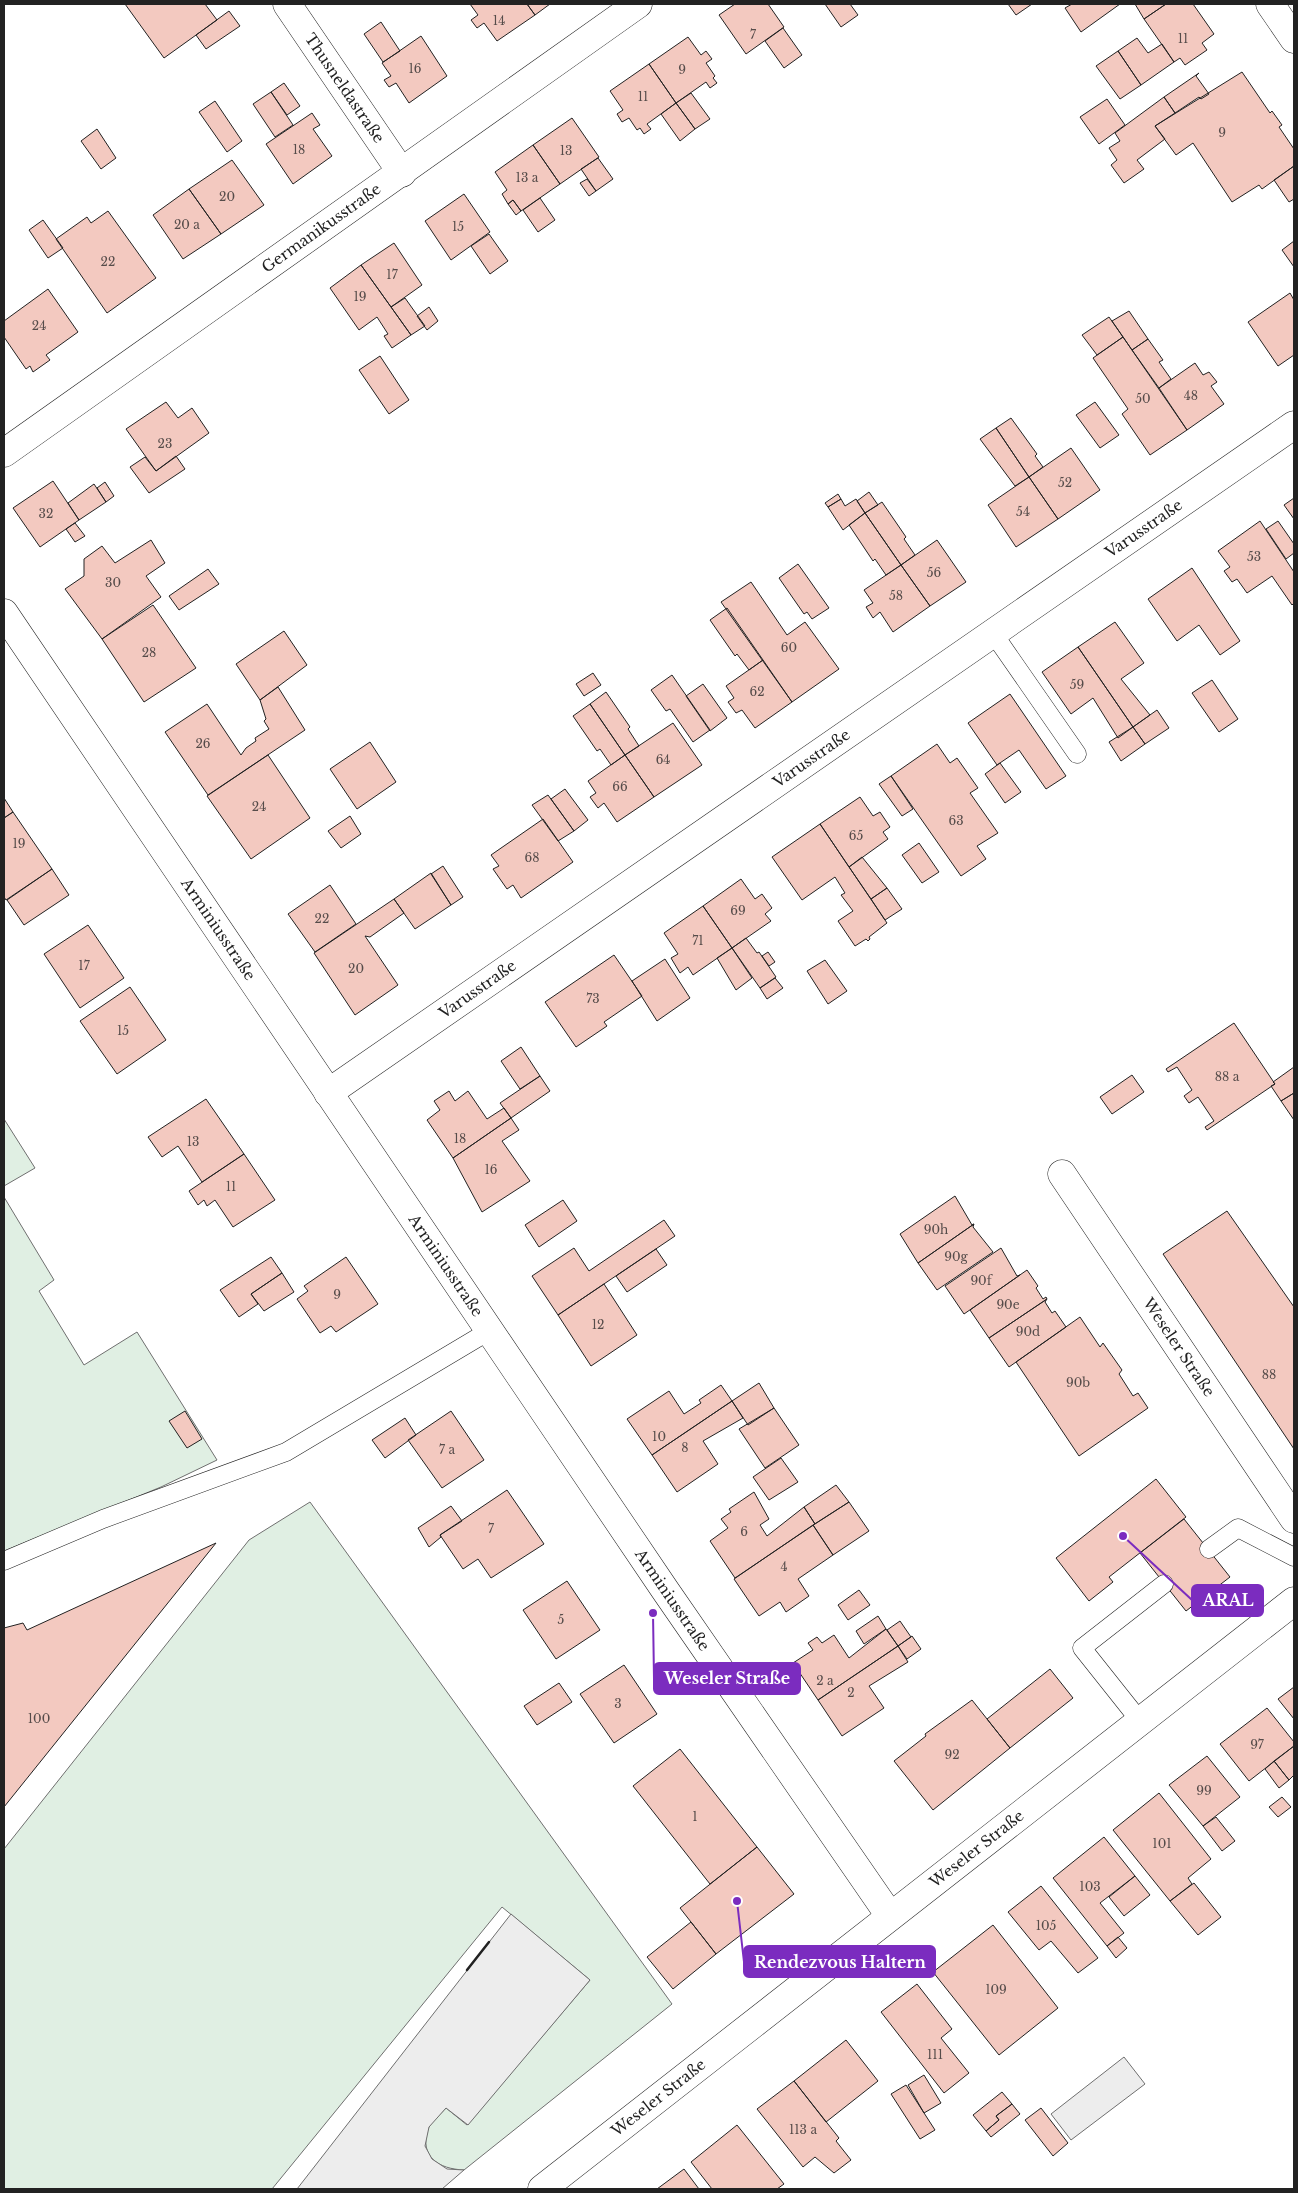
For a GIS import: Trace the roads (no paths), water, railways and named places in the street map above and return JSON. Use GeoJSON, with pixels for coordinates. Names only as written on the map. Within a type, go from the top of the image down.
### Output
{"type":"FeatureCollection","features":[{"type":"Feature","properties":{"kind":"street","name":"Thusneldastraße"},"geometry":{"type":"LineString","coordinates":[[287,4],[402,173]]}},
{"type":"Feature","properties":{"kind":"street","name":"Germanikusstraße"},"geometry":{"type":"LineString","coordinates":[[4,454],[638,4]]}},
{"type":"Feature","properties":{"kind":"street"},"geometry":{"type":"LineString","coordinates":[[1270,4],[1294,39]]}},
{"type":"Feature","properties":{"kind":"street","name":"Varusstraße"},"geometry":{"type":"LineString","coordinates":[[328,1093],[1294,425]]}},
{"type":"Feature","properties":{"kind":"street","name":"Arminiusstraße"},"geometry":{"type":"LineString","coordinates":[[4,613],[489,1331],[890,1916]]}},
{"type":"Feature","properties":{"kind":"street","name":"Weseler Straße"},"geometry":{"type":"LineString","coordinates":[[1062,1174],[1294,1519]]}},
{"type":"Feature","properties":{"kind":"street","name":"Weseler Straße"},"geometry":{"type":"LineString","coordinates":[[542,2189],[1294,1601]]}},
{"type":"Feature","properties":{"kind":"lane"},"geometry":{"type":"LineString","coordinates":[[993,633],[1077,754]]}},
{"type":"Feature","properties":{"kind":"lane"},"geometry":{"type":"LineString","coordinates":[[4,1561],[104,1519],[286,1452],[489,1331]]}},
{"type":"Feature","properties":{"kind":"lane"},"geometry":{"type":"LineString","coordinates":[[1209,1550],[1238,1528],[1294,1556]]}},
{"type":"Feature","properties":{"kind":"lane"},"geometry":{"type":"LineString","coordinates":[[1140,1721],[1082,1648],[1164,1584]]}},
{"type":"Feature","properties":{"kind":"place","name":"ARAL"},"geometry":{"type":"Point","coordinates":[1123,1536]}},
{"type":"Feature","properties":{"kind":"place","name":"Weseler Straße"},"geometry":{"type":"Point","coordinates":[653,1613]}},
{"type":"Feature","properties":{"kind":"place","name":"Rendezvous Haltern"},"geometry":{"type":"Point","coordinates":[737,1901]}}]}
